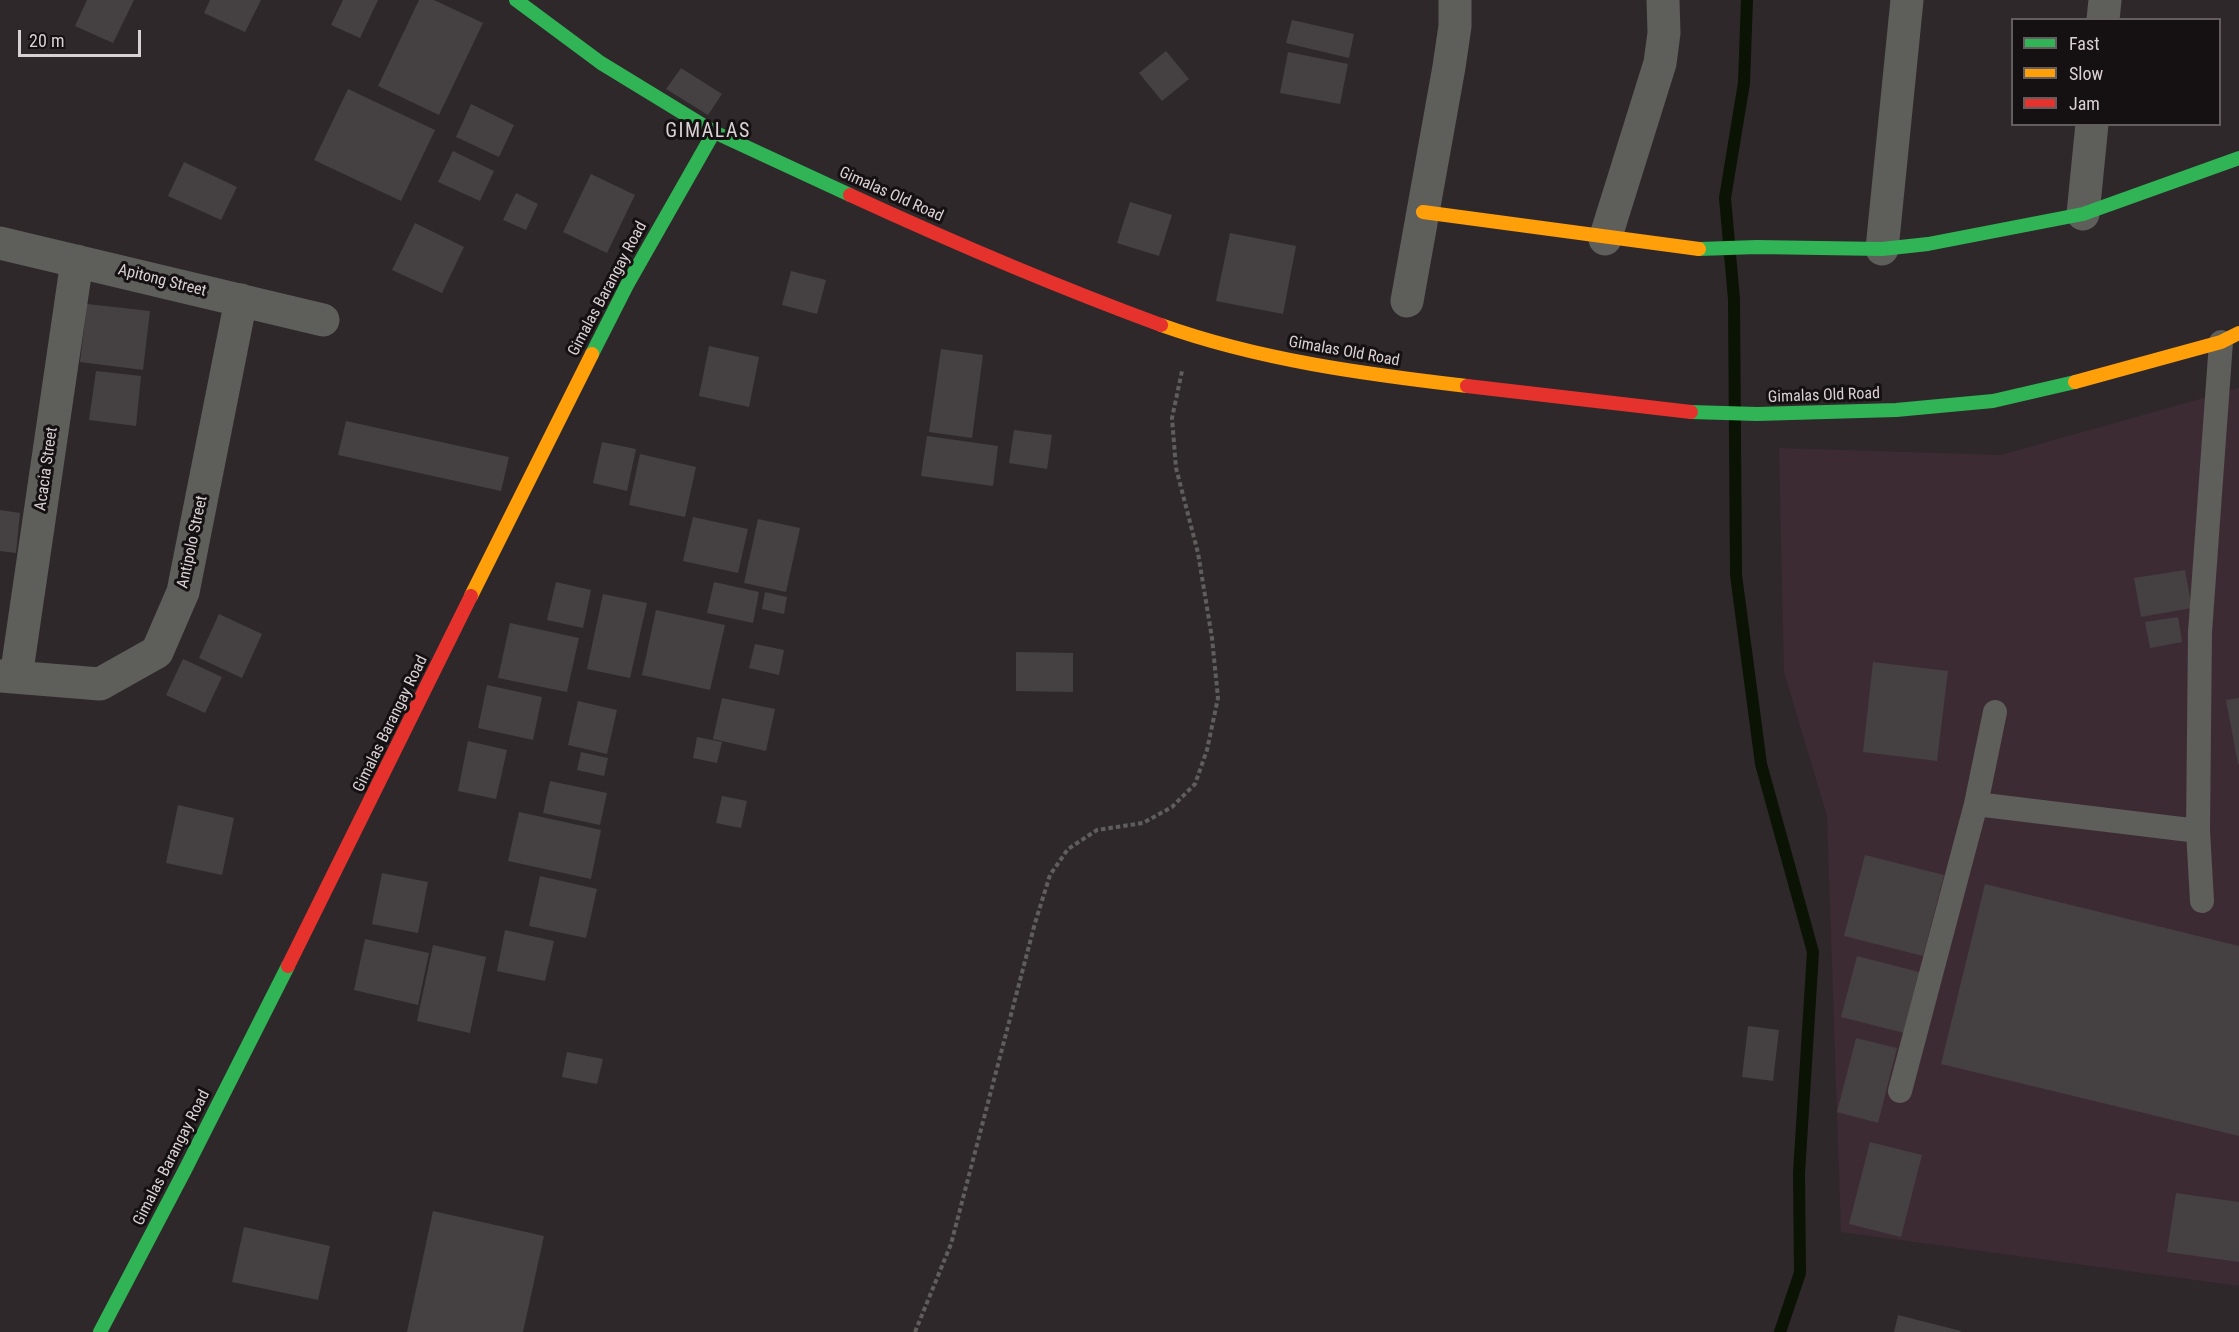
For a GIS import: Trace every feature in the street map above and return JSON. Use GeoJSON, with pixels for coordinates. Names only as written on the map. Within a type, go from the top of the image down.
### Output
{"type":"FeatureCollection","features":[{"type":"Feature","properties":{"kind":"street"},"geometry":{"type":"LineString","coordinates":[[1407,301],[1452,46],[1455,0]]}},
{"type":"Feature","properties":{"kind":"street"},"geometry":{"type":"LineString","coordinates":[[1605,238],[1660,63],[1664,33],[1663,0]]}},
{"type":"Feature","properties":{"kind":"street"},"geometry":{"type":"LineString","coordinates":[[1882,249],[1907,0]]}},
{"type":"Feature","properties":{"kind":"street"},"geometry":{"type":"LineString","coordinates":[[2103,18],[2105,0]]}},
{"type":"Feature","properties":{"kind":"street","name":"Gimalas Old Road"},"geometry":{"type":"LineString","coordinates":[[533,6],[601,63],[714,132],[920,226],[1085,297],[1189,335],[1285,359],[1381,376],[1689,412],[1757,414],[1896,410],[1993,400],[2109,374],[2230,337]]}},
{"type":"Feature","properties":{"kind":"street"},"geometry":{"type":"LineString","coordinates":[[2083,214],[2092,126]]}},
{"type":"Feature","properties":{"kind":"street","name":"Gimalas Barangay Road"},"geometry":{"type":"LineString","coordinates":[[100,1332],[191,1160],[370,804],[541,453],[621,295],[714,132]]}},
{"type":"Feature","properties":{"kind":"street"},"geometry":{"type":"LineString","coordinates":[[1423,212],[1691,249],[1757,247],[1882,249],[1928,244],[2083,214],[2239,158]]}},
{"type":"Feature","properties":{"kind":"street","name":"Apitong Street"},"geometry":{"type":"LineString","coordinates":[[0,243],[323,320]]}},
{"type":"Feature","properties":{"kind":"street","name":"Acacia Street"},"geometry":{"type":"LineString","coordinates":[[8,676],[77,261]]}},
{"type":"Feature","properties":{"kind":"street","name":"Antipolo Street"},"geometry":{"type":"LineString","coordinates":[[8,676],[100,684],[157,652],[183,592],[241,300]]}},
{"type":"Feature","properties":{"kind":"lane"},"geometry":{"type":"LineString","coordinates":[[2202,902],[2198,831],[2200,632],[2230,337]]}},
{"type":"Feature","properties":{"kind":"lane"},"geometry":{"type":"LineString","coordinates":[[1900,1091],[1976,804],[1995,712]]}},
{"type":"Feature","properties":{"kind":"lane"},"geometry":{"type":"LineString","coordinates":[[1976,804],[2198,831]]}},
{"type":"Feature","properties":{"kind":"path"},"geometry":{"type":"LineString","coordinates":[[915,1332],[951,1244],[1035,923],[1050,875],[1068,849],[1097,830],[1143,823],[1172,807],[1195,784],[1207,750],[1218,698],[1212,638],[1198,553],[1176,468],[1172,418],[1189,335]]}},
{"type":"Feature","properties":{"kind":"shaded area"},"geometry":{"type":"Polygon","coordinates":[[[2239,388],[2239,1286],[1841,1232],[1827,816],[1784,672],[1779,448],[2001,455],[2239,388]]]}},
{"type":"Feature","properties":{"kind":"building"},"geometry":{"type":"Polygon","coordinates":[[[87,0],[134,0],[113,43],[75,26],[87,0]]]}},
{"type":"Feature","properties":{"kind":"building"},"geometry":{"type":"Polygon","coordinates":[[[210,0],[261,0],[245,32],[204,13],[210,0]]]}},
{"type":"Feature","properties":{"kind":"building"},"geometry":{"type":"Polygon","coordinates":[[[343,0],[378,0],[360,38],[331,25],[343,0]]]}},
{"type":"Feature","properties":{"kind":"building"},"geometry":{"type":"Polygon","coordinates":[[[419,0],[434,0],[483,23],[439,115],[378,86],[419,0]]]}},
{"type":"Feature","properties":{"kind":"building"},"geometry":{"type":"Polygon","coordinates":[[[1292,20],[1354,34],[1349,58],[1286,43],[1292,20]]]}},
{"type":"Feature","properties":{"kind":"building"},"geometry":{"type":"Polygon","coordinates":[[[1166,51],[1189,79],[1162,101],[1139,73],[1166,51]]]}},
{"type":"Feature","properties":{"kind":"building"},"geometry":{"type":"Polygon","coordinates":[[[1288,52],[1348,64],[1340,104],[1280,93],[1288,52]]]}},
{"type":"Feature","properties":{"kind":"building"},"geometry":{"type":"Polygon","coordinates":[[[681,68],[722,94],[708,115],[666,89],[681,68]]]}},
{"type":"Feature","properties":{"kind":"building"},"geometry":{"type":"Polygon","coordinates":[[[348,89],[435,130],[401,201],[314,160],[348,89]]]}},
{"type":"Feature","properties":{"kind":"building"},"geometry":{"type":"Polygon","coordinates":[[[471,104],[514,125],[499,157],[456,137],[471,104]]]}},
{"type":"Feature","properties":{"kind":"building"},"geometry":{"type":"Polygon","coordinates":[[[453,151],[494,171],[480,201],[438,182],[453,151]]]}},
{"type":"Feature","properties":{"kind":"building"},"geometry":{"type":"Polygon","coordinates":[[[184,162],[237,187],[221,220],[168,196],[184,162]]]}},
{"type":"Feature","properties":{"kind":"building"},"geometry":{"type":"Polygon","coordinates":[[[591,174],[635,195],[607,253],[563,232],[591,174]]]}},
{"type":"Feature","properties":{"kind":"building"},"geometry":{"type":"Polygon","coordinates":[[[516,193],[538,204],[526,230],[503,220],[516,193]]]}},
{"type":"Feature","properties":{"kind":"building"},"geometry":{"type":"Polygon","coordinates":[[[1130,202],[1172,215],[1159,256],[1117,243],[1130,202]]]}},
{"type":"Feature","properties":{"kind":"building"},"geometry":{"type":"Polygon","coordinates":[[[415,223],[464,247],[442,293],[392,270],[415,223]]]}},
{"type":"Feature","properties":{"kind":"building"},"geometry":{"type":"Polygon","coordinates":[[[1230,233],[1296,246],[1283,314],[1216,301],[1230,233]]]}},
{"type":"Feature","properties":{"kind":"building"},"geometry":{"type":"Polygon","coordinates":[[[791,271],[826,280],[817,314],[782,305],[791,271]]]}},
{"type":"Feature","properties":{"kind":"building"},"geometry":{"type":"Polygon","coordinates":[[[87,304],[150,311],[143,370],[80,362],[87,304]]]}},
{"type":"Feature","properties":{"kind":"building"},"geometry":{"type":"Polygon","coordinates":[[[709,346],[759,357],[749,407],[699,396],[709,346]]]}},
{"type":"Feature","properties":{"kind":"building"},"geometry":{"type":"Polygon","coordinates":[[[941,349],[983,355],[972,438],[929,432],[941,349]]]}},
{"type":"Feature","properties":{"kind":"building"},"geometry":{"type":"Polygon","coordinates":[[[96,371],[141,376],[136,426],[89,420],[96,371]]]}},
{"type":"Feature","properties":{"kind":"building"},"geometry":{"type":"Polygon","coordinates":[[[346,421],[509,457],[501,491],[338,455],[346,421]]]}},
{"type":"Feature","properties":{"kind":"building"},"geometry":{"type":"Polygon","coordinates":[[[1014,430],[1052,435],[1047,469],[1009,463],[1014,430]]]}},
{"type":"Feature","properties":{"kind":"building"},"geometry":{"type":"Polygon","coordinates":[[[927,436],[998,446],[993,486],[921,476],[927,436]]]}},
{"type":"Feature","properties":{"kind":"building"},"geometry":{"type":"Polygon","coordinates":[[[602,442],[636,449],[627,491],[593,483],[602,442]]]}},
{"type":"Feature","properties":{"kind":"building"},"geometry":{"type":"Polygon","coordinates":[[[640,454],[696,467],[685,517],[629,505],[640,454]]]}},
{"type":"Feature","properties":{"kind":"building"},"geometry":{"type":"Polygon","coordinates":[[[0,510],[20,513],[16,553],[0,551],[0,510]]]}},
{"type":"Feature","properties":{"kind":"building"},"geometry":{"type":"Polygon","coordinates":[[[693,517],[748,529],[738,573],[683,561],[693,517]]]}},
{"type":"Feature","properties":{"kind":"building"},"geometry":{"type":"Polygon","coordinates":[[[758,519],[800,528],[786,592],[744,583],[758,519]]]}},
{"type":"Feature","properties":{"kind":"building"},"geometry":{"type":"Polygon","coordinates":[[[2185,570],[2192,608],[2141,617],[2134,578],[2185,570]]]}},
{"type":"Feature","properties":{"kind":"building"},"geometry":{"type":"Polygon","coordinates":[[[556,582],[591,590],[583,628],[547,620],[556,582]]]}},
{"type":"Feature","properties":{"kind":"building"},"geometry":{"type":"Polygon","coordinates":[[[714,582],[759,592],[753,623],[707,613],[714,582]]]}},
{"type":"Feature","properties":{"kind":"building"},"geometry":{"type":"Polygon","coordinates":[[[765,592],[787,597],[784,614],[762,609],[765,592]]]}},
{"type":"Feature","properties":{"kind":"building"},"geometry":{"type":"Polygon","coordinates":[[[603,594],[647,603],[630,678],[587,669],[603,594]]]}},
{"type":"Feature","properties":{"kind":"building"},"geometry":{"type":"Polygon","coordinates":[[[656,610],[725,625],[710,690],[642,675],[656,610]]]}},
{"type":"Feature","properties":{"kind":"building"},"geometry":{"type":"Polygon","coordinates":[[[219,614],[262,634],[242,678],[199,658],[219,614]]]}},
{"type":"Feature","properties":{"kind":"building"},"geometry":{"type":"Polygon","coordinates":[[[2178,617],[2182,642],[2150,648],[2145,622],[2178,617]]]}},
{"type":"Feature","properties":{"kind":"building"},"geometry":{"type":"Polygon","coordinates":[[[510,623],[579,638],[567,692],[498,678],[510,623]]]}},
{"type":"Feature","properties":{"kind":"building"},"geometry":{"type":"Polygon","coordinates":[[[755,644],[784,650],[779,675],[749,668],[755,644]]]}},
{"type":"Feature","properties":{"kind":"building"},"geometry":{"type":"Polygon","coordinates":[[[1016,652],[1073,653],[1073,692],[1016,691],[1016,652]]]}},
{"type":"Feature","properties":{"kind":"building"},"geometry":{"type":"Polygon","coordinates":[[[183,659],[222,677],[205,713],[166,695],[183,659]]]}},
{"type":"Feature","properties":{"kind":"building"},"geometry":{"type":"Polygon","coordinates":[[[1873,662],[1948,671],[1937,761],[1863,752],[1873,662]]]}},
{"type":"Feature","properties":{"kind":"building"},"geometry":{"type":"Polygon","coordinates":[[[487,685],[542,697],[533,740],[478,728],[487,685]]]}},
{"type":"Feature","properties":{"kind":"building"},"geometry":{"type":"Polygon","coordinates":[[[722,698],[775,709],[766,751],[713,739],[722,698]]]}},
{"type":"Feature","properties":{"kind":"building"},"geometry":{"type":"Polygon","coordinates":[[[2239,698],[2239,764],[2238,764],[2226,700],[2239,698]]]}},
{"type":"Feature","properties":{"kind":"building"},"geometry":{"type":"Polygon","coordinates":[[[578,701],[617,710],[607,754],[568,745],[578,701]]]}},
{"type":"Feature","properties":{"kind":"building"},"geometry":{"type":"Polygon","coordinates":[[[697,737],[722,742],[717,763],[693,758],[697,737]]]}},
{"type":"Feature","properties":{"kind":"building"},"geometry":{"type":"Polygon","coordinates":[[[468,741],[507,750],[496,799],[458,791],[468,741]]]}},
{"type":"Feature","properties":{"kind":"building"},"geometry":{"type":"Polygon","coordinates":[[[581,752],[608,758],[604,776],[577,770],[581,752]]]}},
{"type":"Feature","properties":{"kind":"building"},"geometry":{"type":"Polygon","coordinates":[[[550,781],[607,793],[600,825],[543,813],[550,781]]]}},
{"type":"Feature","properties":{"kind":"building"},"geometry":{"type":"Polygon","coordinates":[[[722,796],[747,801],[741,828],[716,823],[722,796]]]}},
{"type":"Feature","properties":{"kind":"building"},"geometry":{"type":"Polygon","coordinates":[[[178,805],[234,818],[222,875],[166,863],[178,805]]]}},
{"type":"Feature","properties":{"kind":"building"},"geometry":{"type":"Polygon","coordinates":[[[519,812],[601,830],[591,879],[508,861],[519,812]]]}},
{"type":"Feature","properties":{"kind":"building"},"geometry":{"type":"Polygon","coordinates":[[[1865,855],[1944,875],[1923,956],[1844,936],[1865,855]]]}},
{"type":"Feature","properties":{"kind":"building"},"geometry":{"type":"Polygon","coordinates":[[[382,873],[428,882],[418,933],[372,924],[382,873]]]}},
{"type":"Feature","properties":{"kind":"building"},"geometry":{"type":"Polygon","coordinates":[[[540,876],[597,889],[586,938],[529,926],[540,876]]]}},
{"type":"Feature","properties":{"kind":"building"},"geometry":{"type":"Polygon","coordinates":[[[1985,884],[2239,946],[2239,1136],[1941,1064],[1985,884]]]}},
{"type":"Feature","properties":{"kind":"building"},"geometry":{"type":"Polygon","coordinates":[[[505,930],[554,941],[545,981],[497,971],[505,930]]]}},
{"type":"Feature","properties":{"kind":"building"},"geometry":{"type":"Polygon","coordinates":[[[365,939],[429,953],[418,1005],[354,990],[365,939]]]}},
{"type":"Feature","properties":{"kind":"building"},"geometry":{"type":"Polygon","coordinates":[[[433,945],[486,957],[470,1033],[417,1021],[433,945]]]}},
{"type":"Feature","properties":{"kind":"building"},"geometry":{"type":"Polygon","coordinates":[[[1857,956],[1923,973],[1908,1034],[1841,1017],[1857,956]]]}},
{"type":"Feature","properties":{"kind":"building"},"geometry":{"type":"Polygon","coordinates":[[[1748,1026],[1779,1030],[1773,1081],[1742,1077],[1748,1026]]]}},
{"type":"Feature","properties":{"kind":"building"},"geometry":{"type":"Polygon","coordinates":[[[1856,1038],[1897,1048],[1878,1123],[1837,1112],[1856,1038]]]}},
{"type":"Feature","properties":{"kind":"building"},"geometry":{"type":"Polygon","coordinates":[[[567,1052],[603,1059],[597,1084],[562,1077],[567,1052]]]}},
{"type":"Feature","properties":{"kind":"building"},"geometry":{"type":"Polygon","coordinates":[[[1870,1142],[1922,1155],[1901,1237],[1849,1224],[1870,1142]]]}},
{"type":"Feature","properties":{"kind":"building"},"geometry":{"type":"Polygon","coordinates":[[[2176,1193],[2239,1202],[2239,1262],[2167,1252],[2176,1193]]]}},
{"type":"Feature","properties":{"kind":"building"},"geometry":{"type":"Polygon","coordinates":[[[433,1211],[544,1236],[523,1332],[407,1332],[433,1211]]]}},
{"type":"Feature","properties":{"kind":"building"},"geometry":{"type":"Polygon","coordinates":[[[244,1227],[330,1246],[318,1300],[232,1282],[244,1227]]]}},
{"type":"Feature","properties":{"kind":"building"},"geometry":{"type":"Polygon","coordinates":[[[1898,1315],[1961,1331],[1894,1332],[1898,1315]]]}},
{"type":"Feature","properties":{"kind":"waterway"},"geometry":{"type":"LineString","coordinates":[[1747,0],[1744,83],[1725,198],[1734,299],[1736,575],[1761,764],[1813,952],[1799,1173],[1800,1273],[1780,1332]]}},
{"type":"Feature","properties":{"kind":"traffic: fast"},"geometry":{"type":"LineString","coordinates":[[516,0],[601,63],[714,132],[850,195]]}},
{"type":"Feature","properties":{"kind":"traffic: fast"},"geometry":{"type":"LineString","coordinates":[[592,354],[627,285],[714,132]]}},
{"type":"Feature","properties":{"kind":"traffic: fast"},"geometry":{"type":"LineString","coordinates":[[1699,249],[1757,247],[1882,249],[1928,244],[2083,214],[2239,158]]}},
{"type":"Feature","properties":{"kind":"traffic: fast"},"geometry":{"type":"LineString","coordinates":[[1691,412],[1757,414],[1896,410],[1993,401],[2075,382]]}},
{"type":"Feature","properties":{"kind":"traffic: fast"},"geometry":{"type":"LineString","coordinates":[[100,1332],[288,966]]}},
{"type":"Feature","properties":{"kind":"traffic: slow"},"geometry":{"type":"LineString","coordinates":[[1423,212],[1699,249]]}},
{"type":"Feature","properties":{"kind":"traffic: slow"},"geometry":{"type":"LineString","coordinates":[[1161,325],[1274,357],[1351,371],[1467,386]]}},
{"type":"Feature","properties":{"kind":"traffic: slow"},"geometry":{"type":"LineString","coordinates":[[2075,382],[2221,342],[2239,333]]}},
{"type":"Feature","properties":{"kind":"traffic: slow"},"geometry":{"type":"LineString","coordinates":[[471,596],[592,354]]}},
{"type":"Feature","properties":{"kind":"traffic: jam"},"geometry":{"type":"LineString","coordinates":[[850,195],[1004,263],[1161,325]]}},
{"type":"Feature","properties":{"kind":"traffic: jam"},"geometry":{"type":"LineString","coordinates":[[1467,386],[1691,412]]}},
{"type":"Feature","properties":{"kind":"traffic: jam"},"geometry":{"type":"LineString","coordinates":[[288,966],[471,596]]}},
{"type":"Feature","properties":{"kind":"district","name":"GIMALAS"},"geometry":{"type":"Point","coordinates":[708,132]}}]}
